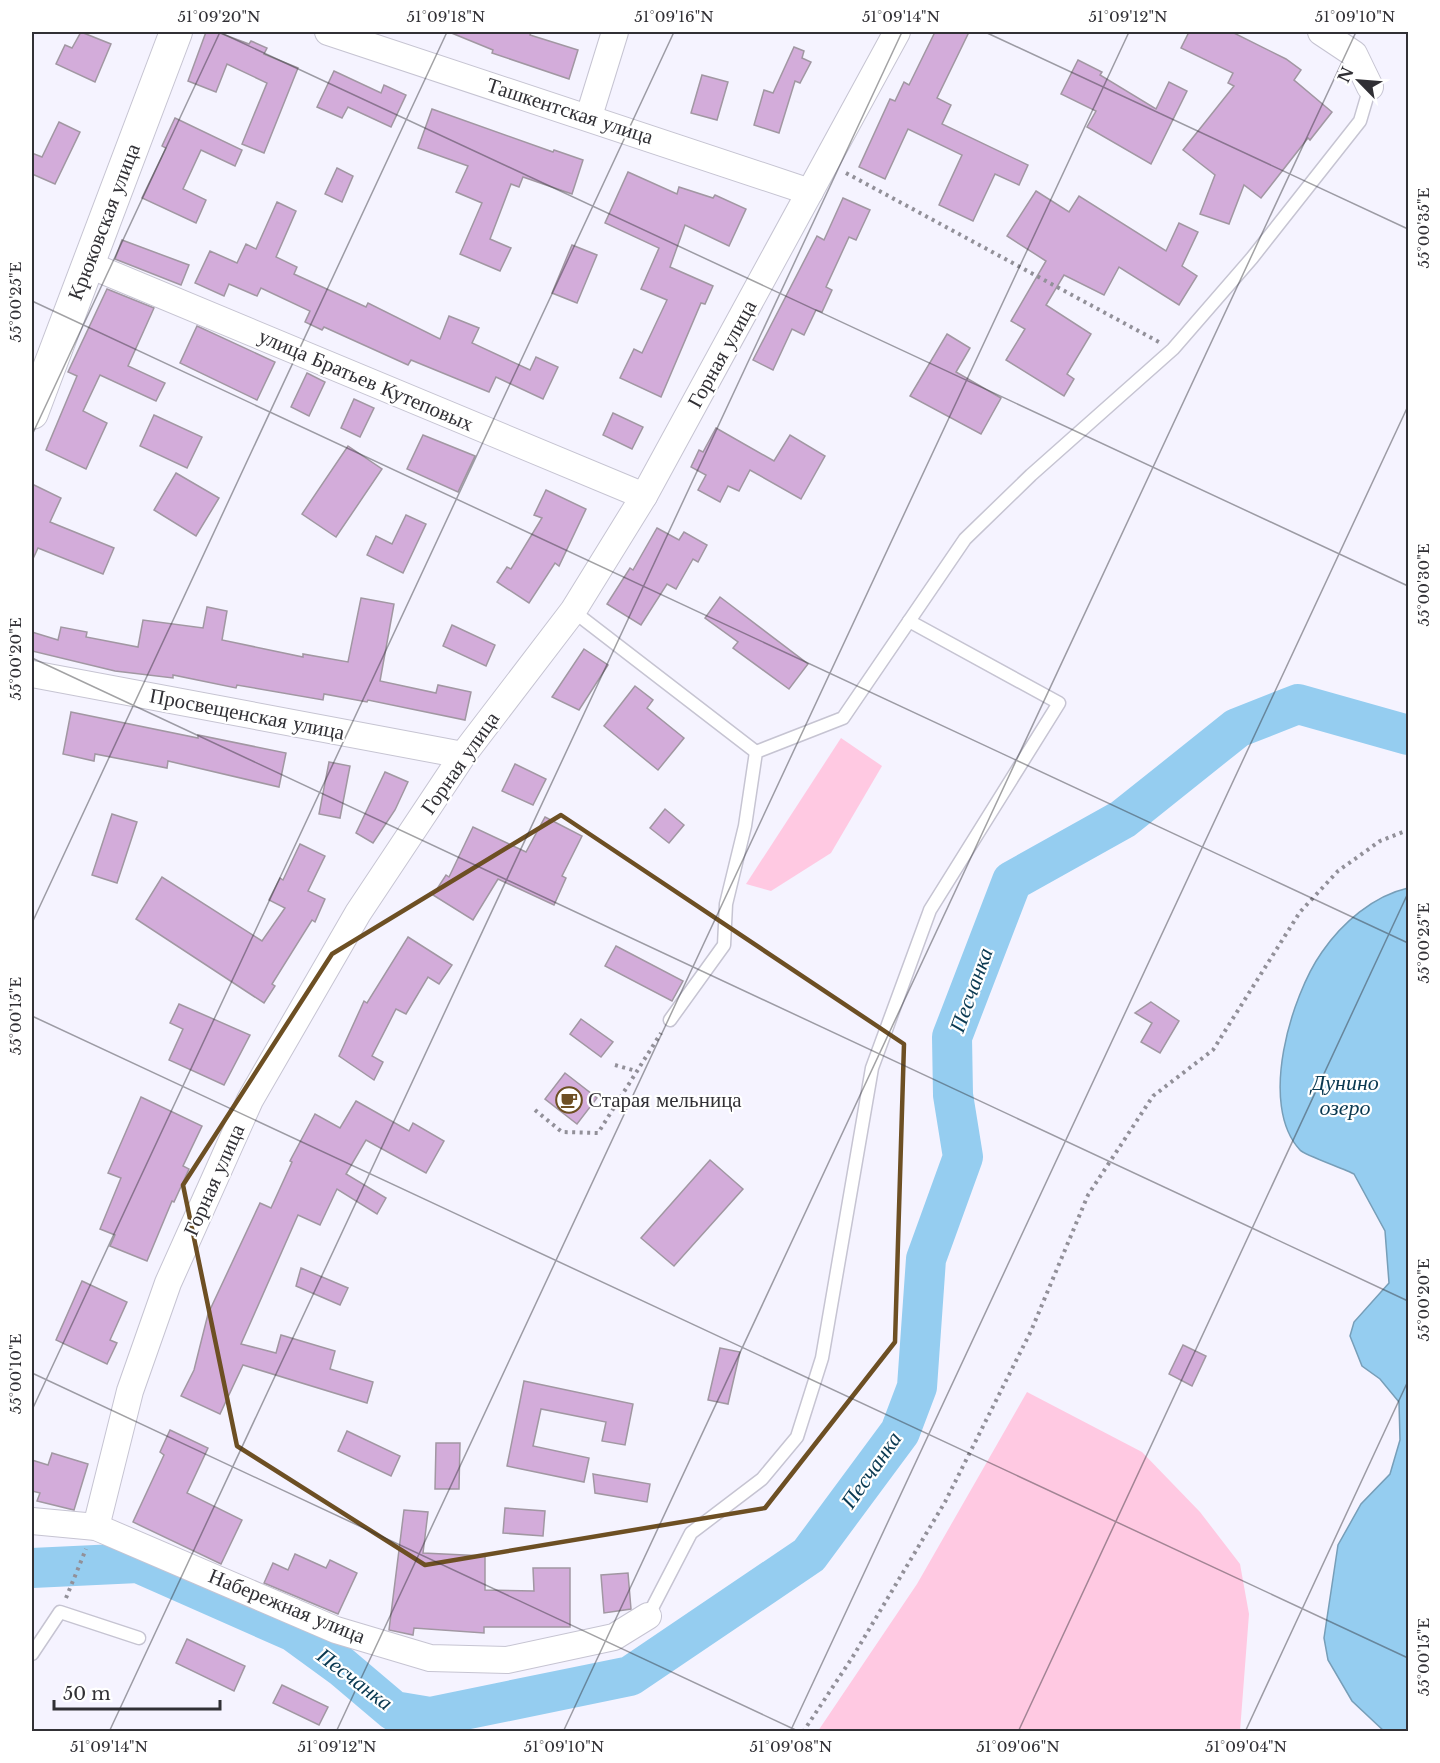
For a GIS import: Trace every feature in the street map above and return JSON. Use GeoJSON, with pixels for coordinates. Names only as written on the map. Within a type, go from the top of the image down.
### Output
{"type":"FeatureCollection","features":[{"type":"Feature","properties":{"kind":"street","name":"Крюковская улица"},"geometry":{"type":"LineString","coordinates":[[32,413],[176,32]]}},
{"type":"Feature","properties":{"kind":"street","name":"Ташкентская улица"},"geometry":{"type":"LineString","coordinates":[[328,32],[590,116],[810,192]]}},
{"type":"Feature","properties":{"kind":"street"},"geometry":{"type":"LineString","coordinates":[[590,116],[615,32]]}},
{"type":"Feature","properties":{"kind":"street","name":"Горная улица"},"geometry":{"type":"LineString","coordinates":[[91,1537],[130,1392],[161,1305],[250,1100],[358,914],[463,755],[573,611],[644,496],[897,32]]}},
{"type":"Feature","properties":{"kind":"street"},"geometry":{"type":"LineString","coordinates":[[1321,32],[1354,54],[1370,87]]}},
{"type":"Feature","properties":{"kind":"street","name":"улица Братьев Кутеповых"},"geometry":{"type":"LineString","coordinates":[[87,264],[644,496]]}},
{"type":"Feature","properties":{"kind":"street","name":"Просвещенская улица"},"geometry":{"type":"LineString","coordinates":[[32,674],[463,755]]}},
{"type":"Feature","properties":{"kind":"street","name":"Набережная улица"},"geometry":{"type":"LineString","coordinates":[[32,1521],[91,1537],[336,1630],[430,1658],[507,1660],[614,1637],[648,1616]]}},
{"type":"Feature","properties":{"kind":"lane"},"geometry":{"type":"LineString","coordinates":[[756,752],[843,718],[965,539],[1031,475],[1173,349],[1252,258],[1360,121],[1370,87]]}},
{"type":"Feature","properties":{"kind":"lane"},"geometry":{"type":"LineString","coordinates":[[573,611],[756,752]]}},
{"type":"Feature","properties":{"kind":"lane"},"geometry":{"type":"LineString","coordinates":[[648,1616],[691,1533],[762,1479],[797,1437],[822,1358],[872,1068],[930,910],[1059,703],[909,621]]}},
{"type":"Feature","properties":{"kind":"lane"},"geometry":{"type":"LineString","coordinates":[[670,1020],[724,945],[726,904],[745,826],[756,752]]}},
{"type":"Feature","properties":{"kind":"lane"},"geometry":{"type":"LineString","coordinates":[[32,1654],[60,1612],[139,1638]]}},
{"type":"Feature","properties":{"kind":"path"},"geometry":{"type":"LineString","coordinates":[[826,162],[1173,349]]}},
{"type":"Feature","properties":{"kind":"path"},"geometry":{"type":"LineString","coordinates":[[803,1731],[852,1658],[945,1502],[1031,1331],[1088,1195],[1153,1096],[1213,1050],[1300,912],[1338,871],[1380,841],[1408,830]]}},
{"type":"Feature","properties":{"kind":"path"},"geometry":{"type":"LineString","coordinates":[[535,1110],[561,1132],[598,1133],[670,1020]]}},
{"type":"Feature","properties":{"kind":"path"},"geometry":{"type":"LineString","coordinates":[[615,1065],[636,1071]]}},
{"type":"Feature","properties":{"kind":"path"},"geometry":{"type":"LineString","coordinates":[[69,1590],[91,1537]]}},
{"type":"Feature","properties":{"kind":"highlighted area"},"geometry":{"type":"Polygon","coordinates":[[[561,815],[904,1044],[895,1342],[765,1508],[425,1565],[237,1446],[183,1185],[332,954],[561,815]]]}},
{"type":"Feature","properties":{"kind":"shaded area"},"geometry":{"type":"Polygon","coordinates":[[[841,738],[882,766],[831,853],[771,891],[746,884],[841,738]]]}},
{"type":"Feature","properties":{"kind":"shaded area"},"geometry":{"type":"Polygon","coordinates":[[[1027,1392],[1142,1452],[1200,1512],[1240,1564],[1249,1614],[1240,1731],[818,1731],[917,1584],[1027,1392]]]}},
{"type":"Feature","properties":{"kind":"water","name":"Дунино озеро"},"geometry":{"type":"Polygon","coordinates":[[[1408,888],[1408,1731],[1385,1732],[1352,1701],[1328,1660],[1324,1638],[1338,1545],[1361,1504],[1390,1474],[1400,1440],[1399,1402],[1380,1379],[1362,1366],[1350,1336],[1354,1322],[1389,1283],[1385,1231],[1354,1174],[1300,1150],[1288,1130],[1281,1106],[1280,1079],[1290,1022],[1310,971],[1322,952],[1359,912],[1383,897],[1408,888]]]}},
{"type":"Feature","properties":{"kind":"building"},"geometry":{"type":"Polygon","coordinates":[[[81,32],[111,44],[95,82],[56,64],[65,45],[72,48],[81,32]]]}},
{"type":"Feature","properties":{"kind":"building"},"geometry":{"type":"Polygon","coordinates":[[[206,32],[217,32],[249,44],[251,41],[267,48],[264,54],[298,68],[264,153],[242,144],[267,83],[227,64],[216,92],[188,81],[206,32]]]}},
{"type":"Feature","properties":{"kind":"building"},"geometry":{"type":"Polygon","coordinates":[[[449,32],[531,32],[530,35],[578,50],[569,79],[492,53],[493,50],[449,32]]]}},
{"type":"Feature","properties":{"kind":"building"},"geometry":{"type":"Polygon","coordinates":[[[935,32],[969,32],[937,98],[951,105],[942,124],[1028,165],[1019,185],[995,174],[973,221],[939,205],[962,155],[908,129],[885,179],[859,167],[890,99],[895,101],[904,82],[909,85],[935,32]]]}},
{"type":"Feature","properties":{"kind":"building"},"geometry":{"type":"Polygon","coordinates":[[[1189,32],[1232,32],[1286,59],[1301,70],[1294,80],[1332,112],[1310,140],[1308,138],[1261,198],[1244,185],[1229,224],[1200,214],[1215,175],[1183,150],[1234,86],[1228,83],[1233,73],[1181,48],[1189,32]]]}},
{"type":"Feature","properties":{"kind":"building"},"geometry":{"type":"Polygon","coordinates":[[[794,47],[804,51],[802,58],[811,62],[800,83],[795,81],[779,133],[754,125],[764,90],[773,93],[794,47]]]}},
{"type":"Feature","properties":{"kind":"building"},"geometry":{"type":"Polygon","coordinates":[[[1078,60],[1102,72],[1100,75],[1156,109],[1169,82],[1187,91],[1151,164],[1087,127],[1096,111],[1061,94],[1078,60]]]}},
{"type":"Feature","properties":{"kind":"building"},"geometry":{"type":"Polygon","coordinates":[[[334,71],[381,93],[384,85],[406,95],[391,127],[348,107],[342,118],[317,107],[334,71]]]}},
{"type":"Feature","properties":{"kind":"building"},"geometry":{"type":"Polygon","coordinates":[[[702,75],[728,82],[717,120],[691,113],[702,75]]]}},
{"type":"Feature","properties":{"kind":"building"},"geometry":{"type":"Polygon","coordinates":[[[432,109],[553,152],[554,150],[583,160],[572,194],[523,177],[519,187],[511,184],[490,239],[511,248],[500,271],[460,254],[482,203],[456,192],[468,166],[418,148],[432,109]]]}},
{"type":"Feature","properties":{"kind":"building"},"geometry":{"type":"Polygon","coordinates":[[[175,118],[242,150],[235,166],[201,150],[183,189],[206,200],[196,223],[142,198],[166,148],[162,146],[175,118]]]}},
{"type":"Feature","properties":{"kind":"building"},"geometry":{"type":"Polygon","coordinates":[[[59,122],[80,132],[55,184],[32,174],[32,153],[42,157],[59,122]]]}},
{"type":"Feature","properties":{"kind":"building"},"geometry":{"type":"Polygon","coordinates":[[[337,168],[353,176],[342,202],[325,194],[337,168]]]}},
{"type":"Feature","properties":{"kind":"building"},"geometry":{"type":"Polygon","coordinates":[[[628,172],[677,194],[679,187],[713,198],[715,195],[746,209],[729,246],[685,225],[670,267],[713,286],[705,304],[701,303],[661,397],[620,378],[634,349],[642,353],[667,300],[641,289],[659,248],[605,223],[628,172]]]}},
{"type":"Feature","properties":{"kind":"building"},"geometry":{"type":"Polygon","coordinates":[[[1036,191],[1069,212],[1079,196],[1166,251],[1179,223],[1198,232],[1182,266],[1197,276],[1179,305],[1119,267],[1104,295],[1064,275],[1046,305],[1091,334],[1067,374],[1074,379],[1064,396],[1006,360],[1025,329],[1011,321],[1046,261],[1007,236],[1036,191]]]}},
{"type":"Feature","properties":{"kind":"building"},"geometry":{"type":"Polygon","coordinates":[[[843,198],[870,210],[856,240],[849,237],[826,287],[832,290],[822,312],[816,310],[804,335],[792,329],[773,370],[753,360],[817,236],[824,240],[843,198]]]}},
{"type":"Feature","properties":{"kind":"building"},"geometry":{"type":"Polygon","coordinates":[[[277,202],[296,211],[276,257],[297,267],[294,274],[366,307],[368,303],[440,339],[449,316],[479,328],[472,343],[530,370],[536,357],[558,367],[543,399],[496,377],[489,392],[411,360],[408,365],[324,327],[322,330],[305,322],[310,311],[261,288],[257,296],[229,284],[224,296],[195,283],[210,251],[237,263],[246,244],[256,249],[277,202]]]}},
{"type":"Feature","properties":{"kind":"building"},"geometry":{"type":"Polygon","coordinates":[[[122,240],[189,265],[181,285],[115,259],[122,240]]]}},
{"type":"Feature","properties":{"kind":"building"},"geometry":{"type":"Polygon","coordinates":[[[572,245],[597,255],[577,303],[552,293],[572,245]]]}},
{"type":"Feature","properties":{"kind":"building"},"geometry":{"type":"Polygon","coordinates":[[[107,289],[154,308],[128,366],[165,383],[156,401],[100,375],[83,411],[107,423],[86,469],[46,450],[77,376],[68,372],[107,289]]]}},
{"type":"Feature","properties":{"kind":"building"},"geometry":{"type":"Polygon","coordinates":[[[197,326],[275,362],[257,400],[180,363],[197,326]]]}},
{"type":"Feature","properties":{"kind":"building"},"geometry":{"type":"Polygon","coordinates":[[[947,334],[970,348],[956,372],[1001,398],[981,434],[910,396],[947,334]]]}},
{"type":"Feature","properties":{"kind":"building"},"geometry":{"type":"Polygon","coordinates":[[[307,373],[325,382],[309,416],[291,407],[307,373]]]}},
{"type":"Feature","properties":{"kind":"building"},"geometry":{"type":"Polygon","coordinates":[[[354,399],[374,408],[360,437],[341,428],[354,399]]]}},
{"type":"Feature","properties":{"kind":"building"},"geometry":{"type":"Polygon","coordinates":[[[613,413],[643,427],[632,449],[603,435],[613,413]]]}},
{"type":"Feature","properties":{"kind":"building"},"geometry":{"type":"Polygon","coordinates":[[[154,415],[202,437],[187,468],[140,446],[154,415]]]}},
{"type":"Feature","properties":{"kind":"building"},"geometry":{"type":"Polygon","coordinates":[[[716,428],[774,461],[790,435],[825,456],[801,499],[750,470],[739,491],[728,486],[720,502],[698,490],[706,475],[691,467],[699,450],[703,452],[716,428]]]}},
{"type":"Feature","properties":{"kind":"building"},"geometry":{"type":"Polygon","coordinates":[[[423,435],[475,456],[458,492],[407,469],[423,435]]]}},
{"type":"Feature","properties":{"kind":"building"},"geometry":{"type":"Polygon","coordinates":[[[348,446],[382,469],[336,537],[302,514],[348,446]]]}},
{"type":"Feature","properties":{"kind":"building"},"geometry":{"type":"Polygon","coordinates":[[[176,473],[219,498],[196,536],[154,510],[176,473]]]}},
{"type":"Feature","properties":{"kind":"building"},"geometry":{"type":"Polygon","coordinates":[[[32,484],[61,498],[50,522],[114,548],[103,574],[38,548],[32,561],[32,484]]]}},
{"type":"Feature","properties":{"kind":"building"},"geometry":{"type":"Polygon","coordinates":[[[546,490],[586,509],[559,566],[555,563],[529,603],[497,582],[507,567],[511,569],[542,518],[534,515],[546,490]]]}},
{"type":"Feature","properties":{"kind":"building"},"geometry":{"type":"Polygon","coordinates":[[[406,515],[426,524],[403,573],[367,555],[376,536],[392,544],[406,515]]]}},
{"type":"Feature","properties":{"kind":"building"},"geometry":{"type":"Polygon","coordinates":[[[657,528],[679,540],[684,532],[707,545],[698,562],[693,559],[676,589],[667,584],[641,625],[607,604],[630,568],[633,570],[657,528]]]}},
{"type":"Feature","properties":{"kind":"building"},"geometry":{"type":"Polygon","coordinates":[[[720,597],[808,664],[789,689],[733,648],[738,642],[705,618],[720,597]]]}},
{"type":"Feature","properties":{"kind":"building"},"geometry":{"type":"Polygon","coordinates":[[[361,598],[394,604],[380,681],[436,693],[438,685],[471,692],[465,720],[368,700],[367,702],[324,694],[323,700],[237,685],[236,688],[173,675],[173,678],[115,671],[32,651],[32,632],[58,640],[61,627],[87,632],[86,637],[138,647],[143,620],[203,628],[207,607],[227,611],[222,640],[303,657],[303,654],[348,662],[361,598]]]}},
{"type":"Feature","properties":{"kind":"building"},"geometry":{"type":"Polygon","coordinates":[[[452,625],[495,645],[486,666],[443,646],[452,625]]]}},
{"type":"Feature","properties":{"kind":"building"},"geometry":{"type":"Polygon","coordinates":[[[584,649],[608,665],[579,710],[552,697],[584,649]]]}},
{"type":"Feature","properties":{"kind":"building"},"geometry":{"type":"Polygon","coordinates":[[[635,686],[653,700],[647,708],[684,738],[658,770],[604,726],[635,686]]]}},
{"type":"Feature","properties":{"kind":"building"},"geometry":{"type":"Polygon","coordinates":[[[71,712],[286,753],[279,787],[168,761],[167,768],[95,754],[94,761],[63,754],[71,712]]]}},
{"type":"Feature","properties":{"kind":"building"},"geometry":{"type":"Polygon","coordinates":[[[329,762],[350,766],[340,818],[319,814],[329,762]]]}},
{"type":"Feature","properties":{"kind":"building"},"geometry":{"type":"Polygon","coordinates":[[[515,764],[546,779],[533,805],[502,791],[515,764]]]}},
{"type":"Feature","properties":{"kind":"building"},"geometry":{"type":"Polygon","coordinates":[[[385,772],[408,782],[395,810],[373,843],[356,833],[385,772]]]}},
{"type":"Feature","properties":{"kind":"building"},"geometry":{"type":"Polygon","coordinates":[[[665,809],[684,825],[669,843],[650,828],[665,809]]]}},
{"type":"Feature","properties":{"kind":"building"},"geometry":{"type":"Polygon","coordinates":[[[112,814],[137,822],[117,883],[92,875],[112,814]]]}},
{"type":"Feature","properties":{"kind":"building"},"geometry":{"type":"Polygon","coordinates":[[[545,817],[582,836],[562,876],[566,878],[554,905],[498,879],[473,920],[433,895],[446,875],[449,877],[473,827],[526,852],[545,817]]]}},
{"type":"Feature","properties":{"kind":"building"},"geometry":{"type":"Polygon","coordinates":[[[300,844],[325,856],[308,891],[325,899],[315,922],[312,920],[272,984],[275,986],[264,1003],[136,919],[162,877],[262,941],[285,908],[269,900],[280,878],[283,880],[300,844]]]}},
{"type":"Feature","properties":{"kind":"building"},"geometry":{"type":"Polygon","coordinates":[[[408,937],[452,965],[439,984],[428,977],[406,1014],[396,1009],[372,1056],[383,1062],[374,1080],[339,1056],[364,1001],[367,1003],[408,937]]]}},
{"type":"Feature","properties":{"kind":"building"},"geometry":{"type":"Polygon","coordinates":[[[616,946],[683,981],[672,1001],[605,966],[616,946]]]}},
{"type":"Feature","properties":{"kind":"building"},"geometry":{"type":"Polygon","coordinates":[[[1151,1002],[1179,1021],[1160,1053],[1141,1042],[1152,1023],[1135,1013],[1151,1002]]]}},
{"type":"Feature","properties":{"kind":"building"},"geometry":{"type":"Polygon","coordinates":[[[179,1004],[250,1035],[224,1085],[169,1060],[183,1029],[170,1023],[179,1004]]]}},
{"type":"Feature","properties":{"kind":"building"},"geometry":{"type":"Polygon","coordinates":[[[581,1019],[613,1042],[601,1057],[570,1034],[581,1019]]]}},
{"type":"Feature","properties":{"kind":"building"},"geometry":{"type":"Polygon","coordinates":[[[565,1073],[597,1098],[577,1124],[545,1099],[565,1073]]]}},
{"type":"Feature","properties":{"kind":"building"},"geometry":{"type":"Polygon","coordinates":[[[141,1097],[202,1126],[183,1166],[189,1169],[174,1202],[172,1201],[147,1261],[110,1246],[115,1235],[100,1229],[121,1178],[108,1173],[141,1097]]]}},
{"type":"Feature","properties":{"kind":"building"},"geometry":{"type":"Polygon","coordinates":[[[356,1101],[409,1131],[413,1123],[444,1141],[426,1173],[366,1140],[346,1174],[386,1198],[377,1214],[337,1189],[320,1225],[298,1215],[241,1344],[276,1353],[281,1335],[335,1351],[330,1369],[373,1382],[367,1403],[243,1365],[220,1414],[181,1396],[194,1370],[208,1314],[260,1203],[271,1208],[292,1162],[290,1161],[315,1114],[340,1128],[356,1101]]]}},
{"type":"Feature","properties":{"kind":"building"},"geometry":{"type":"Polygon","coordinates":[[[710,1160],[743,1189],[674,1266],[641,1238],[710,1160]]]}},
{"type":"Feature","properties":{"kind":"building"},"geometry":{"type":"Polygon","coordinates":[[[301,1268],[348,1288],[340,1305],[296,1286],[301,1268]]]}},
{"type":"Feature","properties":{"kind":"building"},"geometry":{"type":"Polygon","coordinates":[[[82,1281],[127,1302],[110,1340],[117,1343],[107,1364],[56,1340],[82,1281]]]}},
{"type":"Feature","properties":{"kind":"building"},"geometry":{"type":"Polygon","coordinates":[[[1183,1345],[1206,1356],[1192,1386],[1169,1374],[1183,1345]]]}},
{"type":"Feature","properties":{"kind":"building"},"geometry":{"type":"Polygon","coordinates":[[[720,1348],[740,1352],[728,1404],[708,1400],[720,1348]]]}},
{"type":"Feature","properties":{"kind":"building"},"geometry":{"type":"Polygon","coordinates":[[[524,1381],[633,1404],[625,1445],[602,1441],[606,1422],[541,1409],[533,1446],[589,1458],[584,1482],[507,1466],[524,1381]]]}},
{"type":"Feature","properties":{"kind":"building"},"geometry":{"type":"Polygon","coordinates":[[[170,1430],[208,1448],[187,1493],[242,1520],[221,1564],[133,1522],[164,1455],[160,1452],[170,1430]]]}},
{"type":"Feature","properties":{"kind":"building"},"geometry":{"type":"Polygon","coordinates":[[[347,1431],[400,1456],[391,1476],[338,1451],[347,1431]]]}},
{"type":"Feature","properties":{"kind":"building"},"geometry":{"type":"Polygon","coordinates":[[[436,1443],[460,1443],[459,1489],[435,1489],[436,1443]]]}},
{"type":"Feature","properties":{"kind":"building"},"geometry":{"type":"Polygon","coordinates":[[[52,1453],[88,1464],[74,1510],[37,1501],[40,1493],[32,1491],[32,1460],[48,1465],[52,1453]]]}},
{"type":"Feature","properties":{"kind":"building"},"geometry":{"type":"Polygon","coordinates":[[[593,1474],[650,1484],[647,1502],[595,1493],[593,1474]]]}},
{"type":"Feature","properties":{"kind":"building"},"geometry":{"type":"Polygon","coordinates":[[[505,1508],[545,1511],[543,1536],[503,1533],[505,1508]]]}},
{"type":"Feature","properties":{"kind":"building"},"geometry":{"type":"Polygon","coordinates":[[[404,1510],[428,1512],[423,1553],[485,1556],[485,1590],[534,1591],[533,1568],[570,1568],[570,1627],[484,1627],[484,1633],[414,1628],[413,1635],[389,1630],[404,1510]]]}},
{"type":"Feature","properties":{"kind":"building"},"geometry":{"type":"Polygon","coordinates":[[[295,1554],[326,1568],[330,1560],[357,1573],[338,1614],[264,1583],[273,1563],[288,1570],[295,1554]]]}},
{"type":"Feature","properties":{"kind":"building"},"geometry":{"type":"Polygon","coordinates":[[[628,1573],[631,1609],[604,1613],[601,1575],[628,1573]]]}},
{"type":"Feature","properties":{"kind":"building"},"geometry":{"type":"Polygon","coordinates":[[[187,1639],[245,1666],[234,1691],[176,1663],[187,1639]]]}},
{"type":"Feature","properties":{"kind":"building"},"geometry":{"type":"Polygon","coordinates":[[[282,1685],[328,1707],[319,1725],[273,1703],[282,1685]]]}},
{"type":"Feature","properties":{"kind":"waterway","name":"Песчанка"},"geometry":{"type":"LineString","coordinates":[[32,1568],[138,1563],[294,1632],[342,1667],[394,1711],[430,1717],[630,1676],[809,1555],[900,1432],[917,1387],[926,1259],[963,1157],[953,1095],[952,1037],[1012,881],[1123,819],[1237,728],[1298,704],[1408,735]]}},
{"type":"Feature","properties":{"kind":"place","name":"Старая мельница"},"geometry":{"type":"Point","coordinates":[569,1100]}}]}
